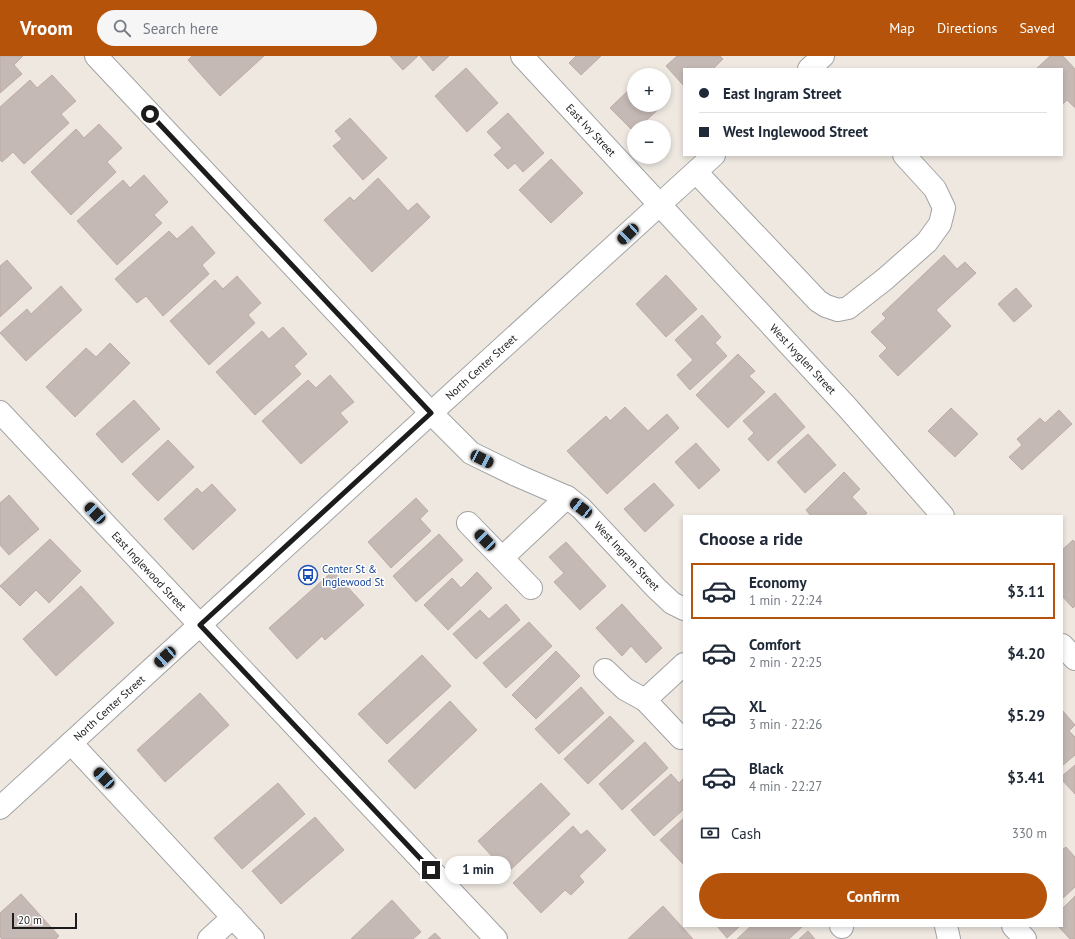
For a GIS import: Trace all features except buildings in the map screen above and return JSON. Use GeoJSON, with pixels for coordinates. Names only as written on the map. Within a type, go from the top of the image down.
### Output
{"type":"FeatureCollection","features":[{"type":"Feature","properties":{"kind":"street","name":"West Ingram Street"},"geometry":{"type":"LineString","coordinates":[[96,56],[431,413],[471,453],[516,475],[567,497],[581,508],[656,588],[672,603],[683,608]]}},
{"type":"Feature","properties":{"kind":"street","name":"East Ivy Street"},"geometry":{"type":"LineString","coordinates":[[522,56],[660,204]]}},
{"type":"Feature","properties":{"kind":"street","name":"North Center Street"},"geometry":{"type":"LineString","coordinates":[[0,808],[713,156]]}},
{"type":"Feature","properties":{"kind":"street"},"geometry":{"type":"LineString","coordinates":[[696,172],[818,301],[826,306],[838,310],[848,308],[885,279],[927,242],[940,224],[944,208],[935,189],[905,156]]}},
{"type":"Feature","properties":{"kind":"street","name":"West Ivyglen Street"},"geometry":{"type":"LineString","coordinates":[[660,204],[846,406],[942,515]]}},
{"type":"Feature","properties":{"kind":"street","name":"East Inglewood Street"},"geometry":{"type":"LineString","coordinates":[[0,412],[496,939]]}},
{"type":"Feature","properties":{"kind":"street"},"geometry":{"type":"LineString","coordinates":[[502,558],[567,497]]}},
{"type":"Feature","properties":{"kind":"street"},"geometry":{"type":"LineString","coordinates":[[468,523],[531,588]]}},
{"type":"Feature","properties":{"kind":"street"},"geometry":{"type":"LineString","coordinates":[[1063,646],[1075,659]]}},
{"type":"Feature","properties":{"kind":"street"},"geometry":{"type":"LineString","coordinates":[[645,700],[683,665]]}},
{"type":"Feature","properties":{"kind":"street"},"geometry":{"type":"LineString","coordinates":[[605,670],[625,689],[645,700],[681,738]]}},
{"type":"Feature","properties":{"kind":"street"},"geometry":{"type":"LineString","coordinates":[[71,743],[254,939]]}},
{"type":"Feature","properties":{"kind":"street"},"geometry":{"type":"LineString","coordinates":[[209,939],[233,917]]}},
{"type":"Feature","properties":{"kind":"street"},"geometry":{"type":"LineString","coordinates":[[946,927],[949,939]]}},
{"type":"Feature","properties":{"kind":"street"},"geometry":{"type":"LineString","coordinates":[[1014,927],[1025,939]]}},
{"type":"Feature","properties":{"kind":"place","name":"Center St & Inglewood St"},"geometry":{"type":"Point","coordinates":[308,575]}},
{"type":"Feature","properties":{"kind":"route"},"geometry":{"type":"LineString","coordinates":[[150,114],[431,413],[200,625],[431,870]]}}]}
